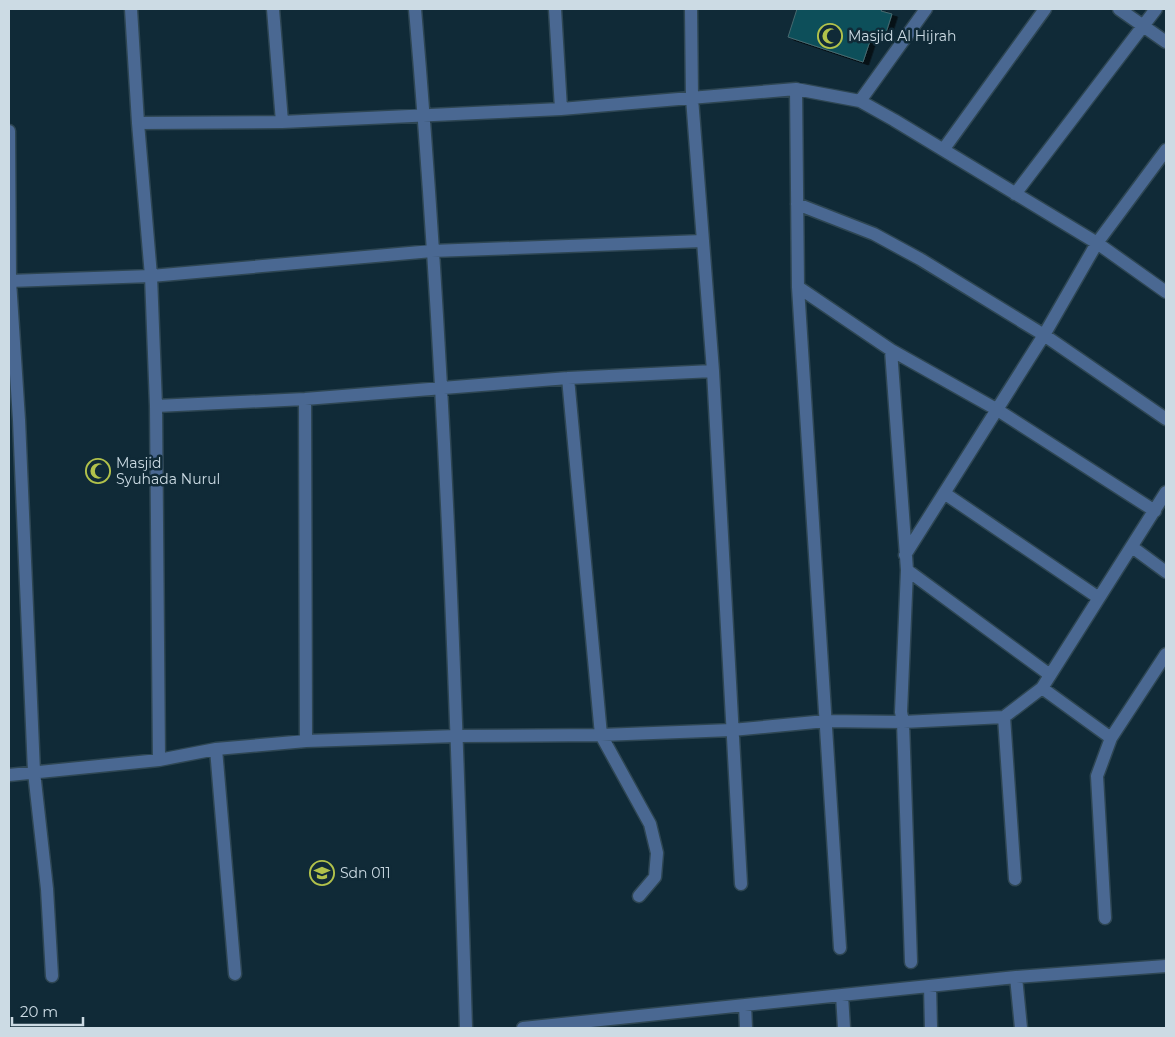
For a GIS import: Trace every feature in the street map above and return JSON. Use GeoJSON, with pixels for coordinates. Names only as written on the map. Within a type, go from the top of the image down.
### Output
{"type":"FeatureCollection","features":[{"type":"Feature","properties":{"kind":"street"},"geometry":{"type":"LineString","coordinates":[[132,9],[138,123],[151,276],[156,406],[159,760]]}},
{"type":"Feature","properties":{"kind":"street"},"geometry":{"type":"LineString","coordinates":[[273,9],[282,122]]}},
{"type":"Feature","properties":{"kind":"street"},"geometry":{"type":"LineString","coordinates":[[414,9],[424,114],[442,389],[457,736],[466,1028]]}},
{"type":"Feature","properties":{"kind":"street"},"geometry":{"type":"LineString","coordinates":[[555,9],[560,109]]}},
{"type":"Feature","properties":{"kind":"street"},"geometry":{"type":"LineString","coordinates":[[691,9],[692,98],[713,371],[740,884]]}},
{"type":"Feature","properties":{"kind":"street"},"geometry":{"type":"LineString","coordinates":[[860,101],[926,9]]}},
{"type":"Feature","properties":{"kind":"street"},"geometry":{"type":"LineString","coordinates":[[944,150],[1045,9]]}},
{"type":"Feature","properties":{"kind":"street"},"geometry":{"type":"LineString","coordinates":[[1119,9],[1166,42]]}},
{"type":"Feature","properties":{"kind":"street"},"geometry":{"type":"LineString","coordinates":[[1015,194],[1156,9]]}},
{"type":"Feature","properties":{"kind":"street"},"geometry":{"type":"LineString","coordinates":[[138,123],[282,122],[560,109],[796,89],[860,101],[1097,243],[1166,292]]}},
{"type":"Feature","properties":{"kind":"street"},"geometry":{"type":"LineString","coordinates":[[796,89],[798,287],[840,948]]}},
{"type":"Feature","properties":{"kind":"street"},"geometry":{"type":"LineString","coordinates":[[9,133],[9,281],[14,420],[34,772],[47,889],[52,976]]}},
{"type":"Feature","properties":{"kind":"street"},"geometry":{"type":"LineString","coordinates":[[906,555],[1044,335],[1097,243],[1166,150]]}},
{"type":"Feature","properties":{"kind":"street"},"geometry":{"type":"LineString","coordinates":[[797,204],[874,234],[920,259],[1044,335],[1166,419]]}},
{"type":"Feature","properties":{"kind":"street"},"geometry":{"type":"LineString","coordinates":[[9,281],[151,276],[432,251],[703,241]]}},
{"type":"Feature","properties":{"kind":"street"},"geometry":{"type":"LineString","coordinates":[[798,287],[891,350],[996,409],[1155,511]]}},
{"type":"Feature","properties":{"kind":"street"},"geometry":{"type":"LineString","coordinates":[[891,350],[907,570],[901,712],[903,722],[911,962]]}},
{"type":"Feature","properties":{"kind":"street"},"geometry":{"type":"LineString","coordinates":[[156,406],[305,399],[568,378],[713,371]]}},
{"type":"Feature","properties":{"kind":"street"},"geometry":{"type":"LineString","coordinates":[[568,378],[601,735],[650,824],[657,853],[655,877],[639,896]]}},
{"type":"Feature","properties":{"kind":"street"},"geometry":{"type":"LineString","coordinates":[[305,399],[306,741]]}},
{"type":"Feature","properties":{"kind":"street"},"geometry":{"type":"LineString","coordinates":[[9,775],[159,760],[216,750],[306,741],[457,736],[601,735],[732,730],[826,721],[903,722],[1004,717],[1042,688],[1166,492]]}},
{"type":"Feature","properties":{"kind":"street"},"geometry":{"type":"LineString","coordinates":[[944,493],[1099,598]]}},
{"type":"Feature","properties":{"kind":"street"},"geometry":{"type":"LineString","coordinates":[[1132,547],[1166,572]]}},
{"type":"Feature","properties":{"kind":"street"},"geometry":{"type":"LineString","coordinates":[[907,570],[1050,675]]}},
{"type":"Feature","properties":{"kind":"street"},"geometry":{"type":"LineString","coordinates":[[1165,656],[1166,673]]}},
{"type":"Feature","properties":{"kind":"street"},"geometry":{"type":"LineString","coordinates":[[1105,918],[1097,776],[1111,738],[1165,656]]}},
{"type":"Feature","properties":{"kind":"street"},"geometry":{"type":"LineString","coordinates":[[1042,688],[1111,738]]}},
{"type":"Feature","properties":{"kind":"street"},"geometry":{"type":"LineString","coordinates":[[1004,717],[1015,879]]}},
{"type":"Feature","properties":{"kind":"street"},"geometry":{"type":"LineString","coordinates":[[216,750],[235,974]]}},
{"type":"Feature","properties":{"kind":"street"},"geometry":{"type":"LineString","coordinates":[[523,1028],[610,1024],[745,1005],[1016,977],[1166,966]]}},
{"type":"Feature","properties":{"kind":"street"},"geometry":{"type":"LineString","coordinates":[[1016,977],[1021,1028]]}},
{"type":"Feature","properties":{"kind":"street"},"geometry":{"type":"LineString","coordinates":[[930,986],[931,1028]]}},
{"type":"Feature","properties":{"kind":"street"},"geometry":{"type":"LineString","coordinates":[[842,995],[844,1028]]}},
{"type":"Feature","properties":{"kind":"street"},"geometry":{"type":"LineString","coordinates":[[745,1005],[746,1028]]}},
{"type":"Feature","properties":{"kind":"building","name":"Masjid Al Hijrah"},"geometry":{"type":"Polygon","coordinates":[[[797,9],[882,9],[881,11],[892,14],[884,39],[872,35],[863,62],[788,37],[797,9]]]}},
{"type":"Feature","properties":{"kind":"place","name":"Masjid Al Hijrah"},"geometry":{"type":"Point","coordinates":[830,36]}},
{"type":"Feature","properties":{"kind":"place","name":"Masjid Syuhada Nurul"},"geometry":{"type":"Point","coordinates":[98,471]}},
{"type":"Feature","properties":{"kind":"place","name":"Sdn 011"},"geometry":{"type":"Point","coordinates":[322,873]}}]}
